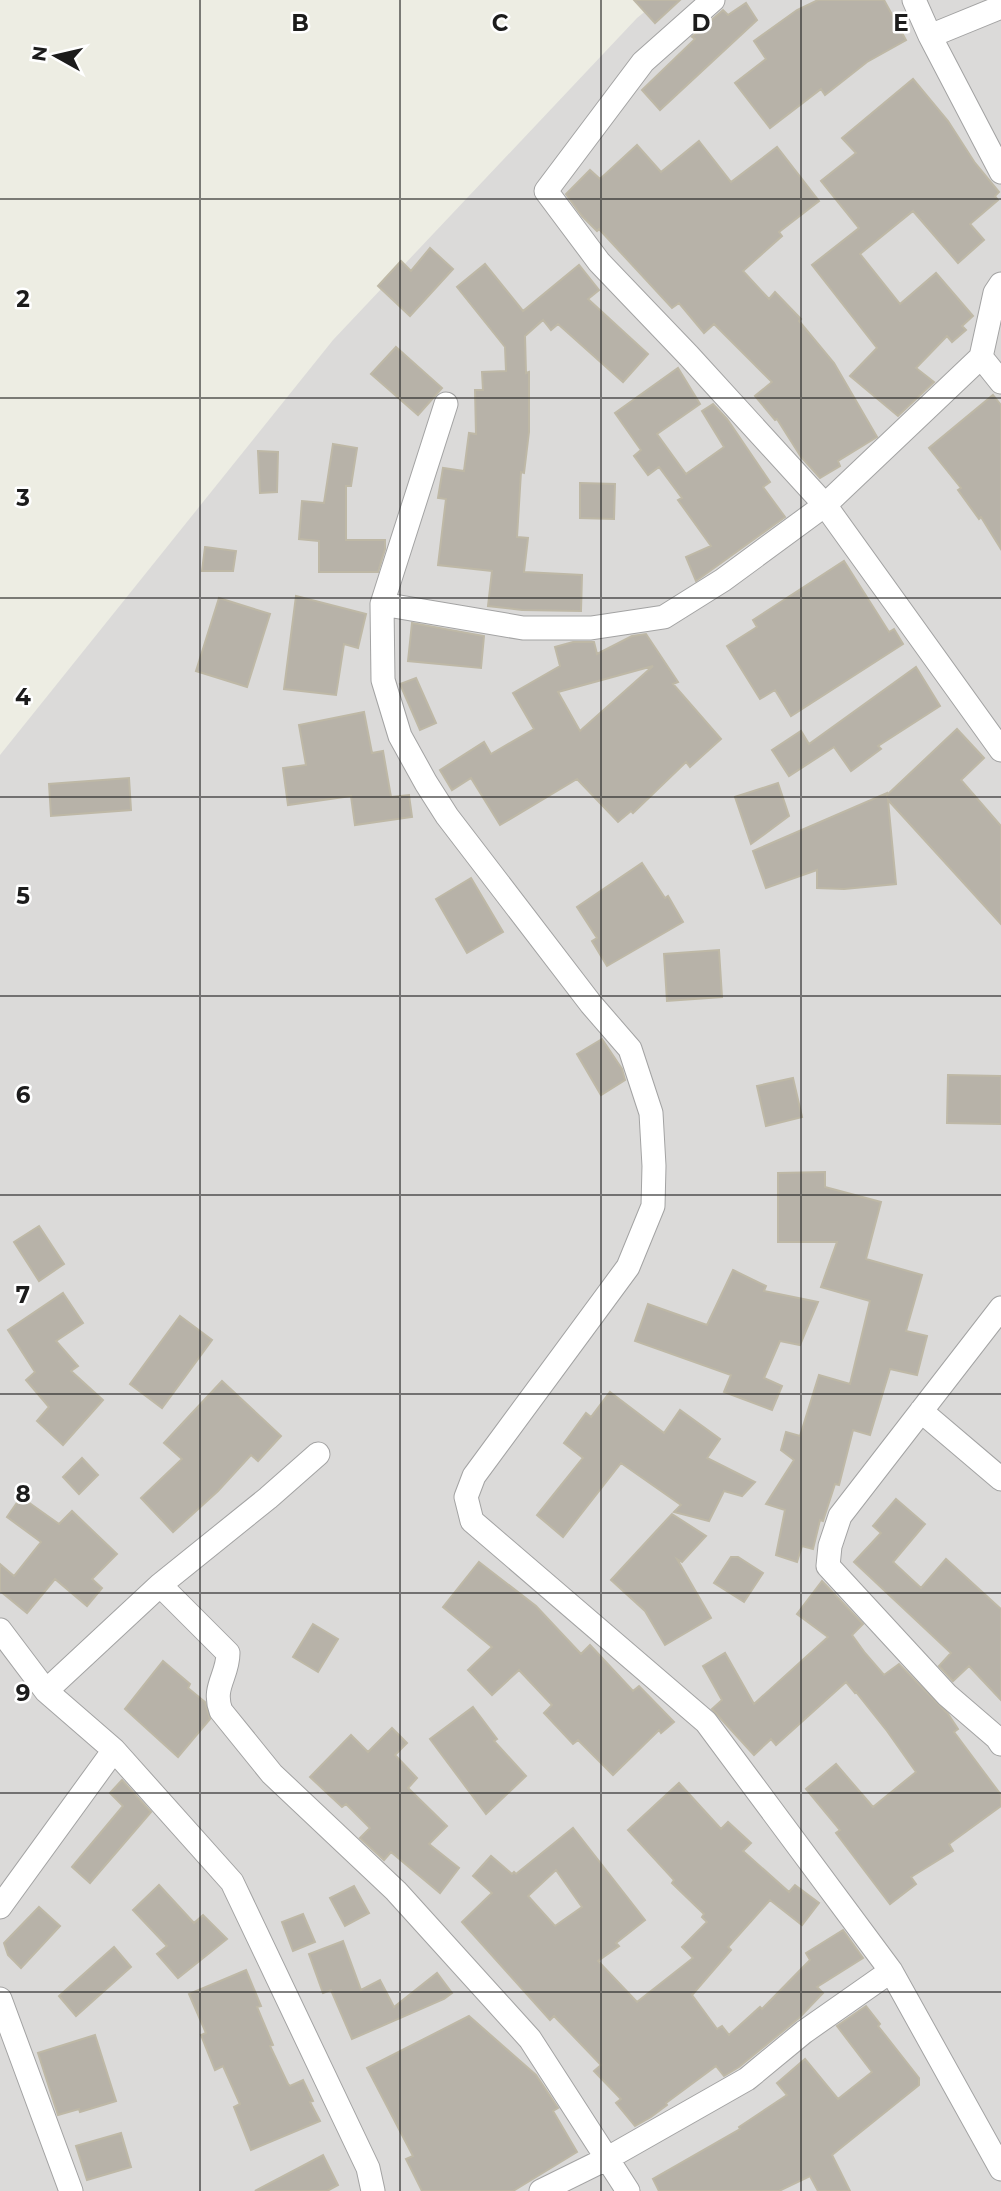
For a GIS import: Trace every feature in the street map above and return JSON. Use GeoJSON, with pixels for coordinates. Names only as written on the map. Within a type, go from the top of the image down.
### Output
{"type":"FeatureCollection","features":[{"type":"Feature","properties":{"kind":"street"},"geometry":{"type":"LineString","coordinates":[[713,0],[643,62],[546,191],[599,262],[690,356],[825,505],[1001,750]]}},
{"type":"Feature","properties":{"kind":"street"},"geometry":{"type":"LineString","coordinates":[[914,0],[1001,172]]}},
{"type":"Feature","properties":{"kind":"street"},"geometry":{"type":"LineString","coordinates":[[930,36],[1001,7]]}},
{"type":"Feature","properties":{"kind":"street"},"geometry":{"type":"LineString","coordinates":[[382,604],[523,628],[591,628],[664,617],[723,580],[825,505],[981,357],[995,293],[1001,284]]}},
{"type":"Feature","properties":{"kind":"street"},"geometry":{"type":"LineString","coordinates":[[981,357],[1001,382]]}},
{"type":"Feature","properties":{"kind":"street"},"geometry":{"type":"LineString","coordinates":[[446,404],[382,604],[383,680],[400,736],[447,816],[591,1004],[630,1049],[651,1113],[654,1166],[653,1206],[628,1267],[474,1476],[466,1497],[472,1521],[706,1722],[891,1971],[1001,2169]]}},
{"type":"Feature","properties":{"kind":"street"},"geometry":{"type":"LineString","coordinates":[[1001,1308],[840,1516],[830,1546],[828,1566],[947,1695],[1001,1744]]}},
{"type":"Feature","properties":{"kind":"street"},"geometry":{"type":"LineString","coordinates":[[921,1410],[1001,1479]]}},
{"type":"Feature","properties":{"kind":"street"},"geometry":{"type":"LineString","coordinates":[[46,1691],[160,1585],[318,1454]]}},
{"type":"Feature","properties":{"kind":"street"},"geometry":{"type":"LineString","coordinates":[[160,1585],[228,1653],[228,1663],[217,1700],[221,1711],[272,1773],[396,1891],[530,2039],[628,2191]]}},
{"type":"Feature","properties":{"kind":"street"},"geometry":{"type":"LineString","coordinates":[[0,1630],[46,1691],[114,1749],[232,1882],[368,2168],[373,2191]]}},
{"type":"Feature","properties":{"kind":"street"},"geometry":{"type":"LineString","coordinates":[[0,1907],[114,1749]]}},
{"type":"Feature","properties":{"kind":"street"},"geometry":{"type":"LineString","coordinates":[[541,2191],[608,2158],[747,2079],[804,2032],[891,1971]]}},
{"type":"Feature","properties":{"kind":"street"},"geometry":{"type":"LineString","coordinates":[[0,1999],[71,2191]]}},
{"type":"Feature","properties":{"kind":"shaded area"},"geometry":{"type":"Polygon","coordinates":[[[659,0],[1001,0],[1001,2191],[0,2191],[0,755],[333,340],[637,18],[659,0]]]}},
{"type":"Feature","properties":{"kind":"building"},"geometry":{"type":"Polygon","coordinates":[[[634,0],[680,0],[655,23],[634,0]]]}},
{"type":"Feature","properties":{"kind":"building"},"geometry":{"type":"Polygon","coordinates":[[[818,0],[884,0],[906,40],[867,62],[825,95],[821,89],[770,128],[735,83],[766,59],[754,41],[797,10],[818,0]]]}},
{"type":"Feature","properties":{"kind":"building"},"geometry":{"type":"Polygon","coordinates":[[[746,3],[757,20],[660,110],[642,90],[695,39],[692,37],[723,10],[728,15],[746,3]]]}},
{"type":"Feature","properties":{"kind":"building"},"geometry":{"type":"Polygon","coordinates":[[[913,79],[948,121],[975,163],[999,192],[995,196],[998,200],[970,224],[984,240],[958,263],[913,211],[860,254],[900,304],[936,273],[973,316],[962,326],[966,330],[952,342],[947,336],[916,368],[934,382],[898,416],[850,376],[877,348],[812,265],[859,228],[821,181],[856,153],[842,138],[913,79]]]}},
{"type":"Feature","properties":{"kind":"building"},"geometry":{"type":"Polygon","coordinates":[[[699,141],[731,182],[777,147],[819,201],[779,232],[782,236],[743,271],[769,299],[775,292],[801,319],[799,321],[834,363],[877,437],[838,461],[840,466],[820,478],[801,457],[777,419],[775,420],[755,396],[772,382],[714,324],[704,333],[679,303],[672,308],[599,229],[597,231],[582,216],[566,194],[590,170],[600,179],[637,145],[661,172],[699,141]]]}},
{"type":"Feature","properties":{"kind":"building"},"geometry":{"type":"Polygon","coordinates":[[[430,248],[453,269],[410,316],[378,286],[401,261],[411,271],[430,248]]]}},
{"type":"Feature","properties":{"kind":"building"},"geometry":{"type":"Polygon","coordinates":[[[485,264],[523,311],[579,265],[599,290],[588,299],[648,354],[623,382],[558,324],[551,330],[543,320],[525,336],[526,373],[529,372],[529,432],[524,473],[521,472],[517,537],[528,538],[524,572],[582,575],[581,611],[522,610],[488,606],[492,571],[438,565],[446,499],[438,498],[443,468],[464,471],[469,433],[476,434],[475,390],[483,390],[482,372],[506,371],[505,347],[457,287],[485,264]]]}},
{"type":"Feature","properties":{"kind":"building"},"geometry":{"type":"Polygon","coordinates":[[[396,347],[442,388],[418,415],[371,374],[396,347]]]}},
{"type":"Feature","properties":{"kind":"building"},"geometry":{"type":"Polygon","coordinates":[[[678,368],[700,404],[657,434],[686,474],[724,447],[702,411],[713,404],[727,419],[770,482],[763,487],[785,517],[696,581],[686,557],[711,546],[678,500],[682,498],[659,467],[648,475],[634,456],[641,450],[615,413],[678,368]]]}},
{"type":"Feature","properties":{"kind":"building"},"geometry":{"type":"Polygon","coordinates":[[[993,395],[1001,405],[1001,549],[981,517],[979,519],[958,490],[961,488],[929,448],[993,395]]]}},
{"type":"Feature","properties":{"kind":"building"},"geometry":{"type":"Polygon","coordinates":[[[333,444],[357,448],[351,486],[346,486],[346,540],[385,540],[378,572],[319,572],[319,541],[299,539],[302,501],[324,503],[333,444]]]}},
{"type":"Feature","properties":{"kind":"building"},"geometry":{"type":"Polygon","coordinates":[[[258,451],[278,452],[277,492],[260,493],[258,451]]]}},
{"type":"Feature","properties":{"kind":"building"},"geometry":{"type":"Polygon","coordinates":[[[580,483],[615,484],[614,519],[580,518],[580,483]]]}},
{"type":"Feature","properties":{"kind":"building"},"geometry":{"type":"Polygon","coordinates":[[[205,547],[236,551],[233,571],[202,571],[205,547]]]}},
{"type":"Feature","properties":{"kind":"building"},"geometry":{"type":"Polygon","coordinates":[[[844,561],[889,632],[894,629],[903,644],[791,716],[775,690],[760,699],[727,646],[757,627],[753,620],[844,561]]]}},
{"type":"Feature","properties":{"kind":"building"},"geometry":{"type":"Polygon","coordinates":[[[296,596],[366,614],[358,648],[344,644],[336,695],[284,689],[296,596]]]}},
{"type":"Feature","properties":{"kind":"building"},"geometry":{"type":"Polygon","coordinates":[[[219,598],[270,614],[247,687],[196,671],[219,598]]]}},
{"type":"Feature","properties":{"kind":"building"},"geometry":{"type":"Polygon","coordinates":[[[412,623],[484,636],[481,668],[408,661],[412,623]]]}},
{"type":"Feature","properties":{"kind":"building"},"geometry":{"type":"Polygon","coordinates":[[[646,634],[678,682],[673,684],[721,739],[690,767],[686,762],[633,813],[631,811],[618,822],[577,779],[500,825],[471,778],[452,790],[440,770],[484,742],[491,754],[534,729],[513,693],[560,666],[555,647],[573,642],[594,642],[597,654],[632,636],[646,634]],[[653,666],[558,692],[580,731],[653,666]]]}},
{"type":"Feature","properties":{"kind":"building"},"geometry":{"type":"Polygon","coordinates":[[[916,667],[940,706],[878,746],[881,749],[851,771],[834,747],[789,776],[772,750],[801,731],[809,744],[916,667]]]}},
{"type":"Feature","properties":{"kind":"building"},"geometry":{"type":"Polygon","coordinates":[[[416,678],[436,723],[420,730],[400,684],[416,678]]]}},
{"type":"Feature","properties":{"kind":"building"},"geometry":{"type":"Polygon","coordinates":[[[364,712],[372,753],[383,751],[391,797],[409,795],[412,817],[355,825],[351,796],[288,805],[283,768],[306,765],[299,725],[364,712]]]}},
{"type":"Feature","properties":{"kind":"building"},"geometry":{"type":"Polygon","coordinates":[[[957,729],[984,758],[961,780],[1001,826],[1001,924],[888,800],[896,884],[844,889],[817,888],[817,870],[766,888],[753,851],[887,795],[957,729]]]}},
{"type":"Feature","properties":{"kind":"building"},"geometry":{"type":"Polygon","coordinates":[[[129,778],[131,810],[51,816],[49,784],[129,778]]]}},
{"type":"Feature","properties":{"kind":"building"},"geometry":{"type":"Polygon","coordinates":[[[778,783],[789,816],[751,844],[735,797],[778,783]]]}},
{"type":"Feature","properties":{"kind":"building"},"geometry":{"type":"Polygon","coordinates":[[[642,863],[665,898],[668,896],[683,922],[607,966],[592,941],[597,938],[577,907],[642,863]]]}},
{"type":"Feature","properties":{"kind":"building"},"geometry":{"type":"Polygon","coordinates":[[[471,878],[503,932],[467,953],[436,899],[471,878]]]}},
{"type":"Feature","properties":{"kind":"building"},"geometry":{"type":"Polygon","coordinates":[[[719,950],[722,997],[667,1001],[664,954],[719,950]]]}},
{"type":"Feature","properties":{"kind":"building"},"geometry":{"type":"Polygon","coordinates":[[[602,1039],[622,1069],[625,1080],[601,1095],[577,1054],[602,1039]]]}},
{"type":"Feature","properties":{"kind":"building"},"geometry":{"type":"Polygon","coordinates":[[[948,1075],[1001,1076],[1001,1124],[947,1123],[948,1075]]]}},
{"type":"Feature","properties":{"kind":"building"},"geometry":{"type":"Polygon","coordinates":[[[793,1078],[802,1117],[766,1126],[757,1086],[793,1078]]]}},
{"type":"Feature","properties":{"kind":"building"},"geometry":{"type":"Polygon","coordinates":[[[825,1172],[825,1187],[881,1202],[866,1259],[922,1275],[906,1331],[927,1336],[917,1375],[890,1369],[870,1435],[853,1430],[839,1485],[835,1484],[823,1521],[820,1520],[813,1549],[802,1546],[797,1562],[776,1555],[785,1510],[766,1504],[794,1460],[781,1450],[786,1432],[800,1436],[819,1375],[850,1384],[870,1301],[821,1287],[837,1242],[778,1242],[778,1173],[825,1172]]]}},
{"type":"Feature","properties":{"kind":"building"},"geometry":{"type":"Polygon","coordinates":[[[39,1226],[64,1264],[39,1281],[14,1242],[39,1226]]]}},
{"type":"Feature","properties":{"kind":"building"},"geometry":{"type":"Polygon","coordinates":[[[733,1270],[766,1286],[764,1291],[818,1302],[800,1345],[780,1341],[764,1378],[782,1386],[772,1410],[724,1392],[731,1375],[635,1341],[648,1304],[707,1325],[733,1270]]]}},
{"type":"Feature","properties":{"kind":"building"},"geometry":{"type":"Polygon","coordinates":[[[63,1293],[83,1323],[56,1341],[78,1366],[71,1371],[103,1400],[63,1445],[37,1421],[49,1407],[26,1380],[35,1372],[8,1330],[63,1293]]]}},
{"type":"Feature","properties":{"kind":"building"},"geometry":{"type":"Polygon","coordinates":[[[180,1316],[212,1340],[162,1408],[130,1384],[180,1316]]]}},
{"type":"Feature","properties":{"kind":"building"},"geometry":{"type":"Polygon","coordinates":[[[222,1381],[281,1436],[258,1461],[251,1455],[218,1491],[173,1532],[141,1498],[182,1459],[164,1443],[222,1381]]]}},
{"type":"Feature","properties":{"kind":"building"},"geometry":{"type":"Polygon","coordinates":[[[610,1392],[664,1433],[680,1410],[720,1439],[707,1458],[755,1482],[742,1496],[724,1491],[709,1521],[674,1512],[681,1505],[621,1463],[563,1537],[537,1515],[583,1458],[564,1443],[586,1413],[591,1417],[610,1392]]]}},
{"type":"Feature","properties":{"kind":"building"},"geometry":{"type":"Polygon","coordinates":[[[82,1458],[98,1475],[79,1494],[63,1477],[82,1458]]]}},
{"type":"Feature","properties":{"kind":"building"},"geometry":{"type":"Polygon","coordinates":[[[21,1497],[59,1524],[72,1511],[117,1554],[92,1579],[102,1588],[87,1606],[55,1579],[27,1613],[0,1591],[0,1564],[14,1576],[41,1542],[7,1517],[21,1497]]]}},
{"type":"Feature","properties":{"kind":"building"},"geometry":{"type":"Polygon","coordinates":[[[896,1499],[925,1524],[893,1562],[921,1588],[946,1559],[1001,1609],[1001,1700],[969,1666],[953,1681],[939,1666],[951,1653],[854,1562],[881,1533],[873,1526],[896,1499]]]}},
{"type":"Feature","properties":{"kind":"building"},"geometry":{"type":"Polygon","coordinates":[[[672,1514],[706,1536],[682,1562],[677,1559],[711,1618],[665,1645],[645,1611],[611,1580],[672,1514]]]}},
{"type":"Feature","properties":{"kind":"building"},"geometry":{"type":"Polygon","coordinates":[[[731,1557],[738,1557],[763,1573],[744,1602],[714,1583],[731,1557]]]}},
{"type":"Feature","properties":{"kind":"building"},"geometry":{"type":"Polygon","coordinates":[[[479,1562],[536,1606],[581,1654],[590,1645],[633,1691],[639,1686],[674,1722],[661,1733],[659,1730],[613,1775],[578,1740],[573,1744],[544,1713],[552,1705],[519,1670],[492,1695],[468,1670],[492,1647],[443,1607],[479,1562]]]}},
{"type":"Feature","properties":{"kind":"building"},"geometry":{"type":"Polygon","coordinates":[[[822,1581],[863,1624],[852,1635],[865,1653],[884,1675],[899,1664],[948,1714],[958,1729],[954,1732],[1001,1795],[1001,1806],[949,1844],[953,1851],[911,1877],[916,1884],[890,1904],[836,1833],[840,1830],[806,1789],[836,1764],[873,1807],[916,1772],[856,1692],[846,1682],[776,1745],[771,1739],[754,1755],[712,1709],[722,1700],[703,1666],[725,1653],[754,1704],[828,1637],[797,1614],[822,1581]]]}},
{"type":"Feature","properties":{"kind":"building"},"geometry":{"type":"Polygon","coordinates":[[[313,1624],[338,1639],[318,1672],[293,1657],[313,1624]]]}},
{"type":"Feature","properties":{"kind":"building"},"geometry":{"type":"Polygon","coordinates":[[[163,1661],[190,1684],[188,1688],[205,1702],[210,1719],[178,1757],[125,1709],[163,1661]]]}},
{"type":"Feature","properties":{"kind":"building"},"geometry":{"type":"Polygon","coordinates":[[[473,1707],[497,1739],[494,1741],[526,1776],[486,1814],[430,1739],[473,1707]]]}},
{"type":"Feature","properties":{"kind":"building"},"geometry":{"type":"Polygon","coordinates":[[[392,1728],[407,1743],[395,1755],[417,1778],[408,1788],[447,1826],[429,1844],[459,1868],[440,1893],[391,1852],[384,1860],[360,1838],[370,1828],[346,1804],[342,1807],[310,1777],[351,1735],[368,1752],[392,1728]]]}},
{"type":"Feature","properties":{"kind":"building"},"geometry":{"type":"Polygon","coordinates":[[[122,1780],[151,1812],[90,1883],[72,1867],[123,1806],[110,1793],[122,1780]]]}},
{"type":"Feature","properties":{"kind":"building"},"geometry":{"type":"Polygon","coordinates":[[[679,1783],[721,1829],[728,1822],[751,1843],[743,1851],[789,1892],[795,1885],[819,1903],[802,1925],[770,1900],[728,1947],[731,1950],[692,1995],[717,2029],[722,2026],[729,2035],[760,2007],[762,2009],[810,1960],[806,1953],[843,1930],[863,1958],[817,1987],[823,1993],[799,2018],[739,2067],[724,2076],[716,2066],[651,2117],[635,2126],[616,2103],[621,2099],[594,2071],[601,2065],[554,2016],[550,2020],[462,1922],[492,1893],[473,1876],[491,1856],[512,1874],[516,1874],[573,1828],[645,1920],[616,1943],[619,1946],[598,1961],[637,2002],[693,1958],[682,1947],[707,1922],[702,1917],[704,1914],[672,1883],[674,1880],[628,1830],[679,1783]],[[556,1870],[528,1896],[555,1926],[582,1907],[556,1870]]]}},
{"type":"Feature","properties":{"kind":"building"},"geometry":{"type":"Polygon","coordinates":[[[159,1885],[194,1923],[203,1915],[227,1939],[178,1978],[157,1954],[167,1946],[133,1910],[159,1885]]]}},
{"type":"Feature","properties":{"kind":"building"},"geometry":{"type":"Polygon","coordinates":[[[354,1886],[369,1913],[345,1926],[330,1898],[354,1886]]]}},
{"type":"Feature","properties":{"kind":"building"},"geometry":{"type":"Polygon","coordinates":[[[39,1907],[60,1926],[21,1968],[8,1955],[4,1943],[39,1907]]]}},
{"type":"Feature","properties":{"kind":"building"},"geometry":{"type":"Polygon","coordinates":[[[303,1914],[315,1942],[293,1951],[282,1922],[303,1914]]]}},
{"type":"Feature","properties":{"kind":"building"},"geometry":{"type":"Polygon","coordinates":[[[343,1941],[361,1990],[380,1980],[394,2007],[437,1973],[452,1993],[444,1999],[352,2039],[331,1990],[323,1993],[309,1954],[343,1941]]]}},
{"type":"Feature","properties":{"kind":"building"},"geometry":{"type":"Polygon","coordinates":[[[114,1947],[131,1967],[76,2016],[59,1996],[114,1947]]]}},
{"type":"Feature","properties":{"kind":"building"},"geometry":{"type":"Polygon","coordinates":[[[246,1970],[261,2006],[257,2007],[273,2045],[270,2046],[288,2084],[290,2086],[303,2080],[320,2121],[251,2150],[234,2107],[240,2104],[223,2066],[215,2070],[201,2035],[206,2033],[189,1994],[246,1970]]]}},
{"type":"Feature","properties":{"kind":"building"},"geometry":{"type":"Polygon","coordinates":[[[866,2006],[880,2024],[878,2026],[919,2078],[919,2085],[832,2155],[850,2191],[818,2191],[810,2176],[779,2191],[659,2191],[653,2179],[740,2129],[739,2127],[787,2095],[777,2083],[805,2059],[838,2099],[872,2072],[837,2026],[866,2006]]]}},
{"type":"Feature","properties":{"kind":"building"},"geometry":{"type":"Polygon","coordinates":[[[469,2016],[536,2075],[558,2108],[553,2111],[577,2152],[513,2191],[422,2191],[406,2159],[413,2156],[367,2068],[469,2016]]]}},
{"type":"Feature","properties":{"kind":"building"},"geometry":{"type":"Polygon","coordinates":[[[95,2035],[116,2101],[80,2112],[79,2109],[58,2115],[38,2053],[95,2035]]]}},
{"type":"Feature","properties":{"kind":"building"},"geometry":{"type":"Polygon","coordinates":[[[121,2133],[131,2167],[87,2180],[76,2146],[121,2133]]]}},
{"type":"Feature","properties":{"kind":"building"},"geometry":{"type":"Polygon","coordinates":[[[323,2155],[338,2185],[327,2191],[255,2191],[323,2155]]]}}]}
